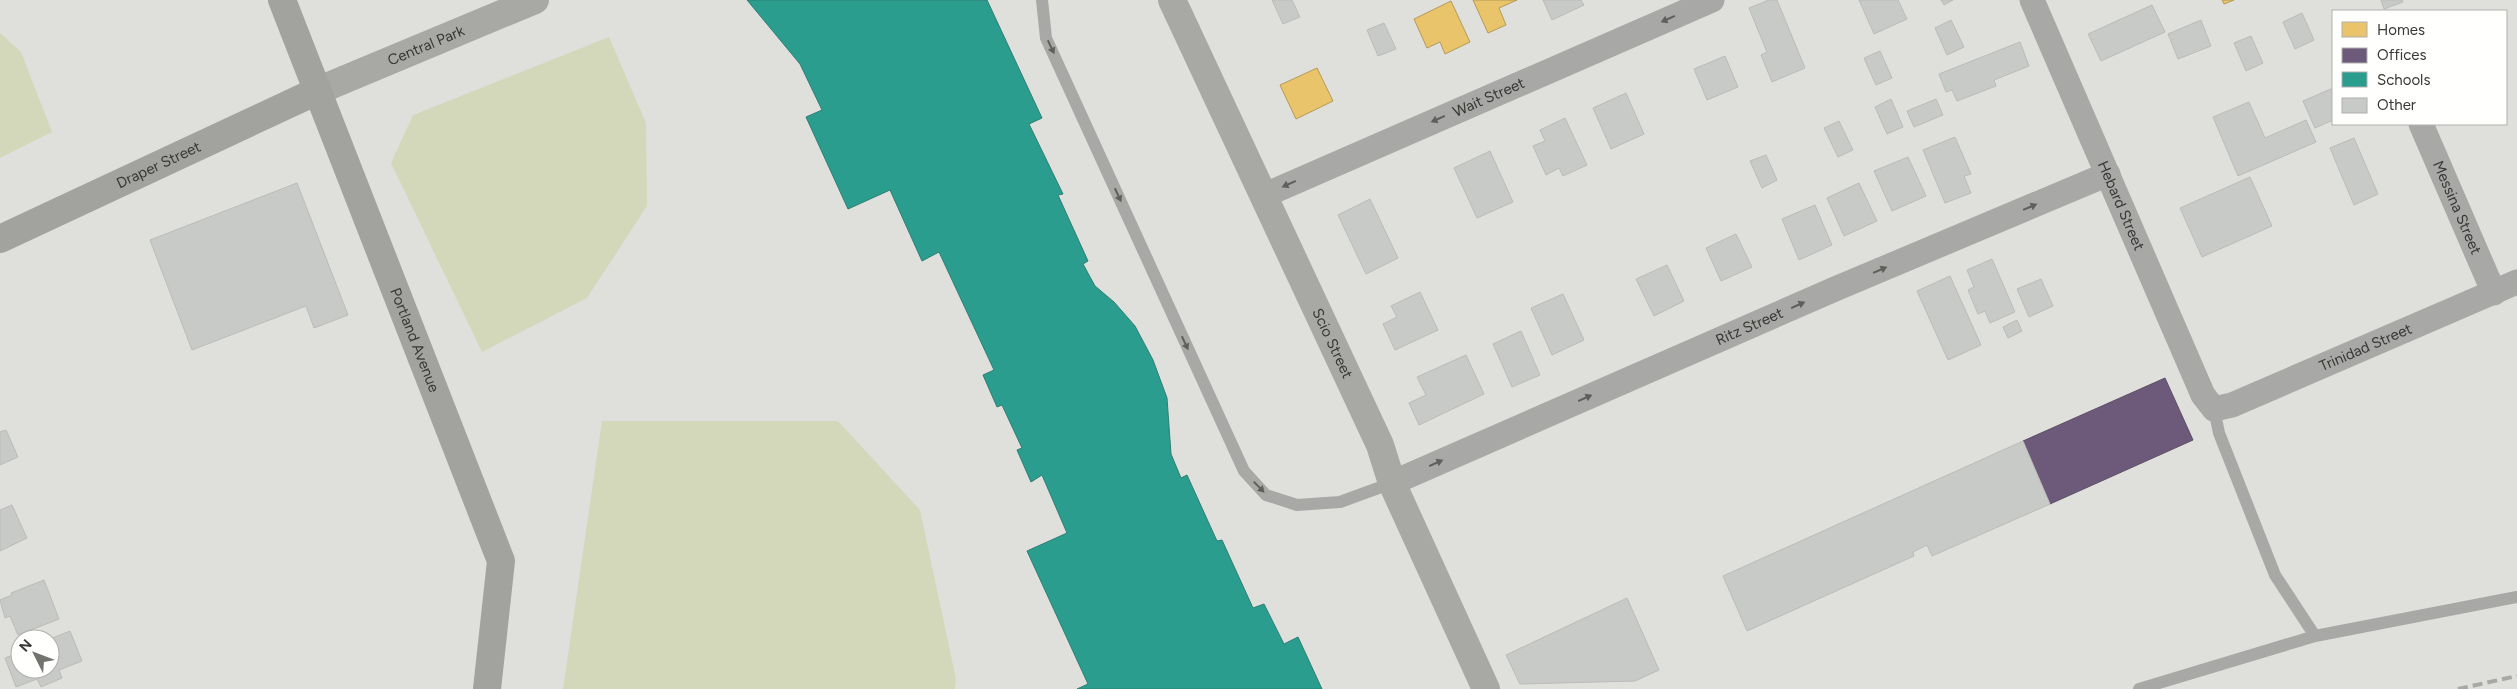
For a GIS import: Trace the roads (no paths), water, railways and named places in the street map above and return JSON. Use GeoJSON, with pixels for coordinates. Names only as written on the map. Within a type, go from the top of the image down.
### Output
{"type":"FeatureCollection","features":[{"type":"Feature","properties":{"kind":"main road","name":"Portland Avenue"},"geometry":{"type":"LineString","coordinates":[[282,0],[501,561],[487,689]]}},
{"type":"Feature","properties":{"kind":"main road","name":"Draper Street"},"geometry":{"type":"LineString","coordinates":[[0,239],[317,91]]}},
{"type":"Feature","properties":{"kind":"street","name":"Central Park"},"geometry":{"type":"LineString","coordinates":[[317,91],[535,0]]}},
{"type":"Feature","properties":{"kind":"street","name":"Scio Street"},"geometry":{"type":"LineString","coordinates":[[1172,0],[1265,195],[1380,445],[1392,482],[1486,689]]}},
{"type":"Feature","properties":{"kind":"street","name":"Wait Street"},"geometry":{"type":"LineString","coordinates":[[1265,195],[1712,0]]}},
{"type":"Feature","properties":{"kind":"street","name":"Hebard Street"},"geometry":{"type":"LineString","coordinates":[[2032,0],[2203,395],[2214,409]]}},
{"type":"Feature","properties":{"kind":"street","name":"Messina Street"},"geometry":{"type":"LineString","coordinates":[[2421,125],[2494,293]]}},
{"type":"Feature","properties":{"kind":"street","name":"Ritz Street"},"geometry":{"type":"LineString","coordinates":[[1392,482],[1835,289],[2108,174]]}},
{"type":"Feature","properties":{"kind":"street","name":"Trinidad Street"},"geometry":{"type":"LineString","coordinates":[[2214,409],[2232,404],[2517,282]]}},
{"type":"Feature","properties":{"kind":"lane"},"geometry":{"type":"LineString","coordinates":[[1042,0],[1046,38],[1244,471],[1266,495],[1297,505],[1340,502],[1392,482]]}},
{"type":"Feature","properties":{"kind":"lane"},"geometry":{"type":"LineString","coordinates":[[2214,409],[2222,441],[2275,575],[2315,636]]}},
{"type":"Feature","properties":{"kind":"lane"},"geometry":{"type":"LineString","coordinates":[[2139,689],[2315,636],[2517,597]]}},
{"type":"Feature","properties":{"kind":"railway"},"geometry":{"type":"LineString","coordinates":[[2458,689],[2517,676]]}}]}
